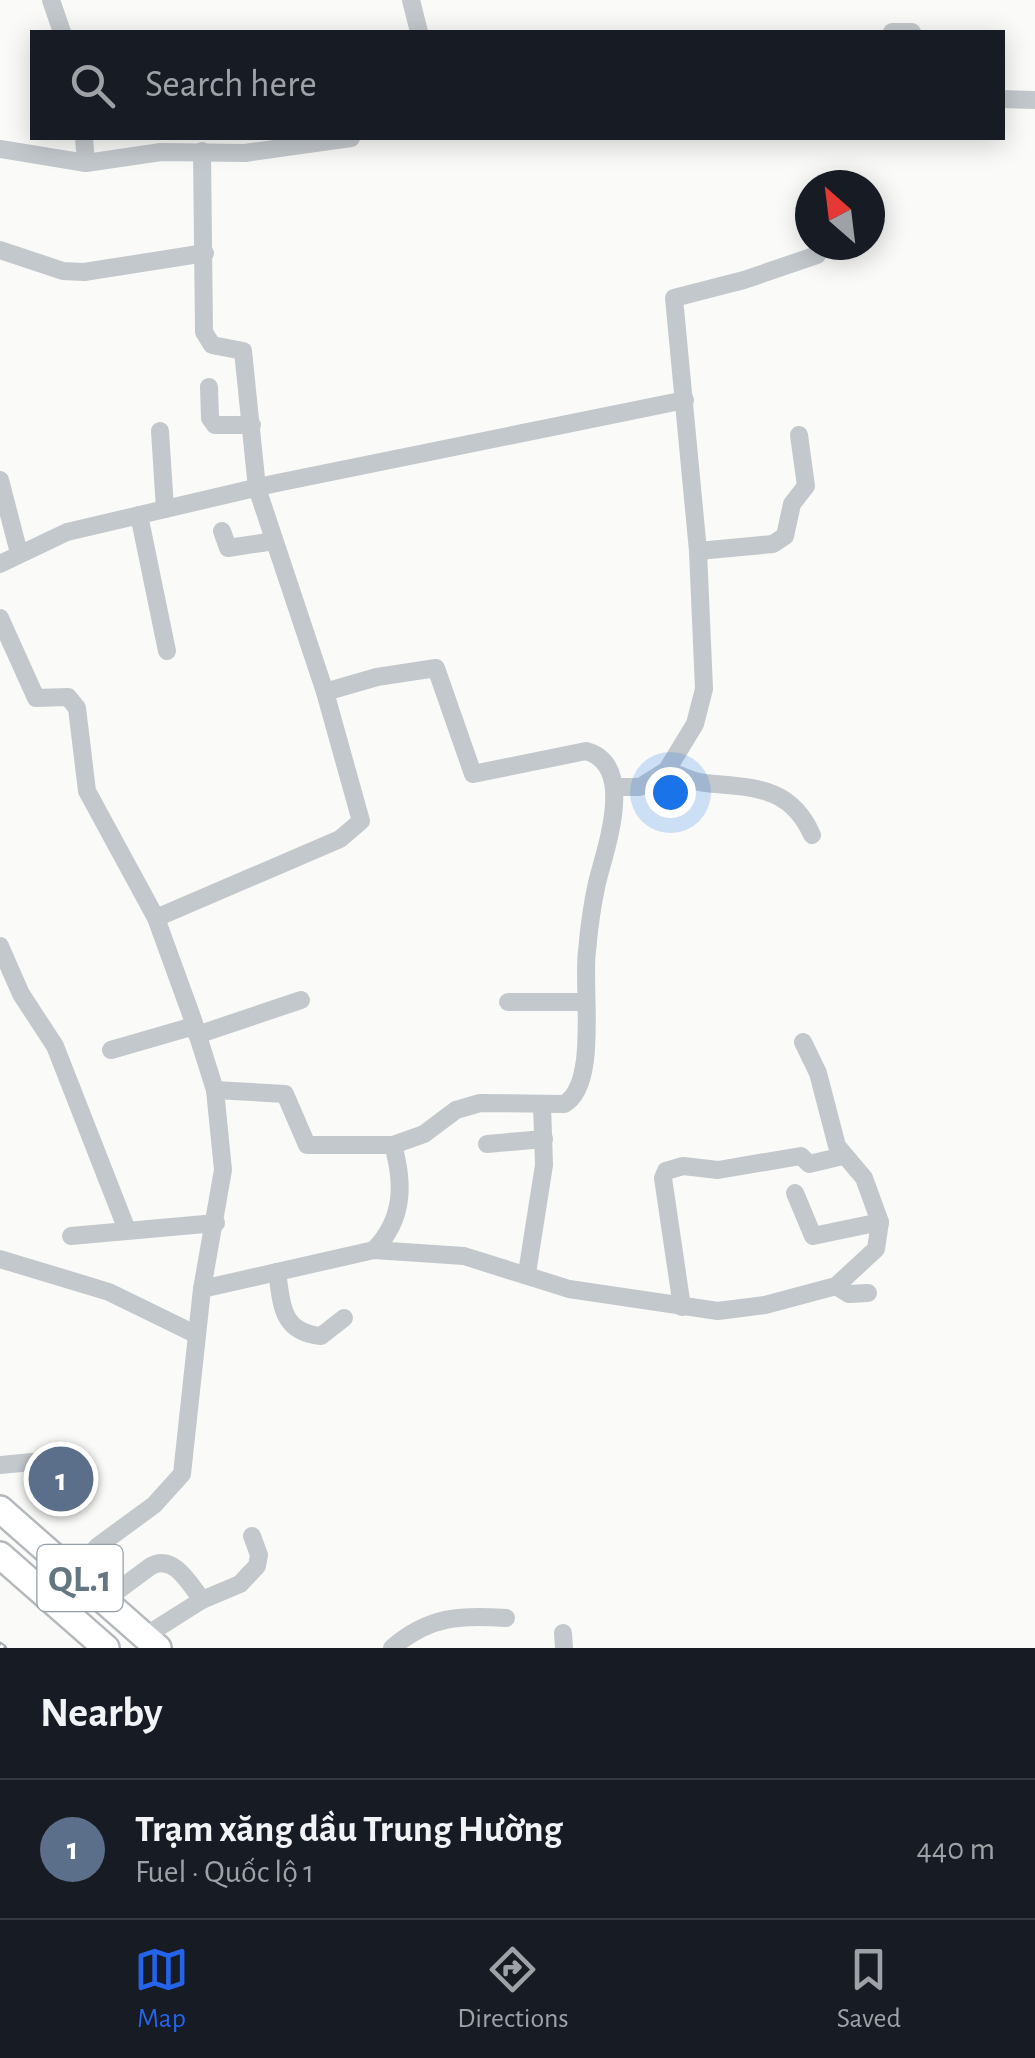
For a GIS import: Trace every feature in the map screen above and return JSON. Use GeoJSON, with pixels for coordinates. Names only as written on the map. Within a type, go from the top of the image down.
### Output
{"type":"FeatureCollection","features":[{"type":"Feature","properties":{"kind":"highway","name":"QL.1"},"geometry":{"type":"LineString","coordinates":[[0,1508],[151,1642]]}},
{"type":"Feature","properties":{"kind":"highway","name":"QL.1"},"geometry":{"type":"LineString","coordinates":[[0,1555],[106,1648]]}},
{"type":"Feature","properties":{"kind":"highway"},"geometry":{"type":"LineString","coordinates":[[65,1611],[89,1586]]}},
{"type":"Feature","properties":{"kind":"street"},"geometry":{"type":"LineString","coordinates":[[51,0],[61,30]]}},
{"type":"Feature","properties":{"kind":"street"},"geometry":{"type":"LineString","coordinates":[[411,0],[418,30]]}},
{"type":"Feature","properties":{"kind":"street"},"geometry":{"type":"LineString","coordinates":[[1005,99],[1035,100]]}},
{"type":"Feature","properties":{"kind":"street"},"geometry":{"type":"LineString","coordinates":[[84,140],[86,162]]}},
{"type":"Feature","properties":{"kind":"street"},"geometry":{"type":"LineString","coordinates":[[0,149],[86,162],[174,144],[202,151],[244,153],[337,140]]}},
{"type":"Feature","properties":{"kind":"street"},"geometry":{"type":"LineString","coordinates":[[156,918],[354,830],[361,821],[325,692],[258,488],[242,351],[212,344],[204,332],[202,151]]}},
{"type":"Feature","properties":{"kind":"street"},"geometry":{"type":"LineString","coordinates":[[0,250],[63,271],[84,272],[205,253]]}},
{"type":"Feature","properties":{"kind":"street"},"geometry":{"type":"LineString","coordinates":[[615,787],[640,787],[666,770],[694,724],[704,689],[698,551],[674,298],[802,260]]}},
{"type":"Feature","properties":{"kind":"street"},"geometry":{"type":"LineString","coordinates":[[209,387],[210,418],[215,424],[252,425]]}},
{"type":"Feature","properties":{"kind":"street"},"geometry":{"type":"LineString","coordinates":[[0,564],[67,532],[258,488],[686,400]]}},
{"type":"Feature","properties":{"kind":"street"},"geometry":{"type":"LineString","coordinates":[[160,431],[164,509]]}},
{"type":"Feature","properties":{"kind":"street"},"geometry":{"type":"LineString","coordinates":[[698,551],[773,544],[785,536],[791,507],[806,486],[799,435]]}},
{"type":"Feature","properties":{"kind":"street"},"geometry":{"type":"LineString","coordinates":[[0,480],[19,553]]}},
{"type":"Feature","properties":{"kind":"street"},"geometry":{"type":"LineString","coordinates":[[139,515],[166,651]]}},
{"type":"Feature","properties":{"kind":"street"},"geometry":{"type":"LineString","coordinates":[[222,530],[228,548],[274,541]]}},
{"type":"Feature","properties":{"kind":"street"},"geometry":{"type":"LineString","coordinates":[[0,618],[36,698],[74,701],[87,791],[156,918],[215,1090],[223,1170],[202,1288],[182,1474],[154,1505],[98,1546],[89,1586]]}},
{"type":"Feature","properties":{"kind":"street"},"geometry":{"type":"LineString","coordinates":[[215,1090],[284,1094],[308,1146],[392,1145],[424,1134],[467,1106],[564,1104],[580,1088],[585,1060],[584,1002],[593,904],[612,822],[615,787],[603,764],[590,751],[474,774],[436,668],[377,677],[325,692]]}},
{"type":"Feature","properties":{"kind":"street"},"geometry":{"type":"LineString","coordinates":[[666,770],[695,781],[736,784],[782,798],[798,809],[812,835]]}},
{"type":"Feature","properties":{"kind":"street"},"geometry":{"type":"LineString","coordinates":[[0,946],[21,994],[56,1046],[128,1230]]}},
{"type":"Feature","properties":{"kind":"street"},"geometry":{"type":"LineString","coordinates":[[111,1050],[300,1000]]}},
{"type":"Feature","properties":{"kind":"street"},"geometry":{"type":"LineString","coordinates":[[508,1002],[584,1002]]}},
{"type":"Feature","properties":{"kind":"street"},"geometry":{"type":"LineString","coordinates":[[202,1288],[374,1250],[434,1251],[528,1273],[569,1289],[682,1307],[744,1310],[836,1286],[876,1250],[880,1222],[864,1178],[843,1156],[818,1073],[803,1042]]}},
{"type":"Feature","properties":{"kind":"street"},"geometry":{"type":"LineString","coordinates":[[528,1273],[544,1139],[542,1106]]}},
{"type":"Feature","properties":{"kind":"street"},"geometry":{"type":"LineString","coordinates":[[487,1144],[544,1139]]}},
{"type":"Feature","properties":{"kind":"street"},"geometry":{"type":"LineString","coordinates":[[374,1250],[386,1238],[399,1207],[400,1179],[392,1145]]}},
{"type":"Feature","properties":{"kind":"street"},"geometry":{"type":"LineString","coordinates":[[682,1307],[663,1178],[666,1171],[684,1166],[718,1170],[801,1156],[810,1164],[843,1156]]}},
{"type":"Feature","properties":{"kind":"street"},"geometry":{"type":"LineString","coordinates":[[794,1193],[812,1236],[880,1222]]}},
{"type":"Feature","properties":{"kind":"street"},"geometry":{"type":"LineString","coordinates":[[71,1236],[216,1224]]}},
{"type":"Feature","properties":{"kind":"street"},"geometry":{"type":"LineString","coordinates":[[0,1259],[109,1292],[197,1335]]}},
{"type":"Feature","properties":{"kind":"street"},"geometry":{"type":"LineString","coordinates":[[278,1272],[283,1317],[289,1324],[321,1336],[344,1318]]}},
{"type":"Feature","properties":{"kind":"street"},"geometry":{"type":"LineString","coordinates":[[836,1286],[849,1294],[868,1293]]}},
{"type":"Feature","properties":{"kind":"street"},"geometry":{"type":"LineString","coordinates":[[0,1465],[32,1462]]}},
{"type":"Feature","properties":{"kind":"street"},"geometry":{"type":"LineString","coordinates":[[151,1642],[202,1600],[250,1576],[259,1555],[252,1536]]}},
{"type":"Feature","properties":{"kind":"street"},"geometry":{"type":"LineString","coordinates":[[89,1586],[166,1562],[202,1600]]}},
{"type":"Feature","properties":{"kind":"street"},"geometry":{"type":"LineString","coordinates":[[392,1648],[441,1618],[461,1614],[506,1618]]}},
{"type":"Feature","properties":{"kind":"place","name":"Trạm xăng dầu Trung Hường"},"geometry":{"type":"Point","coordinates":[61,1479]}}]}
